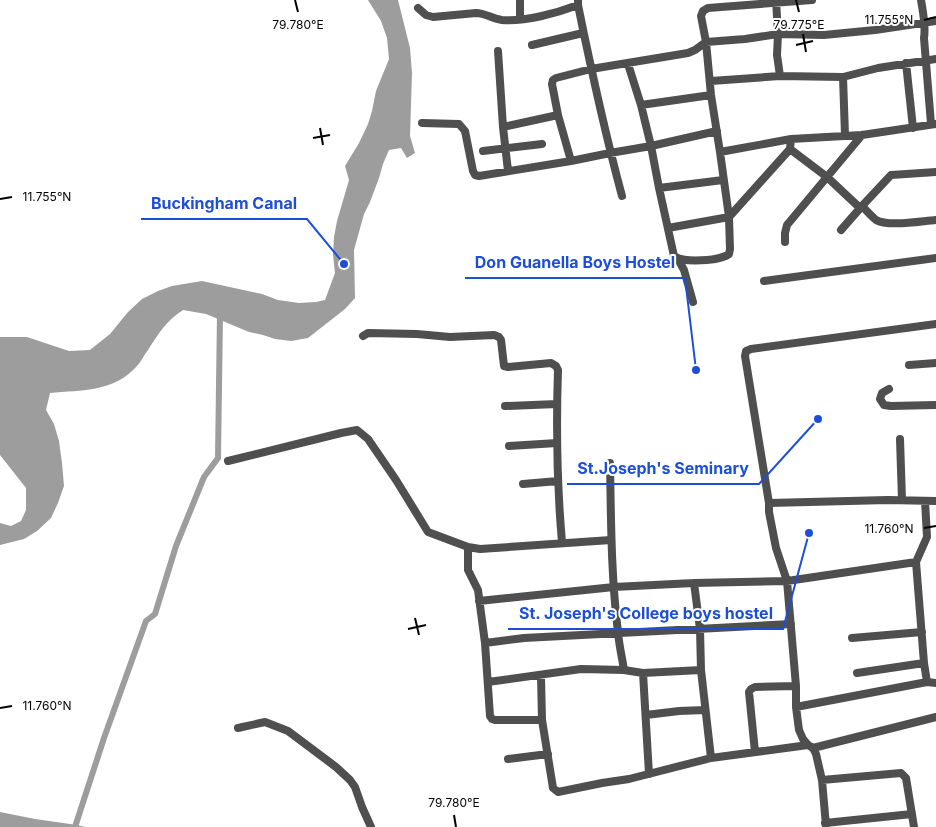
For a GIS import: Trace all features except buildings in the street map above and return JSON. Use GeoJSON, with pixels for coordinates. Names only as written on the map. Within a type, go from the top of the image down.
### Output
{"type":"FeatureCollection","features":[{"type":"Feature","properties":{"kind":"street"},"geometry":{"type":"LineString","coordinates":[[520,0],[520,19]]}},
{"type":"Feature","properties":{"kind":"street"},"geometry":{"type":"LineString","coordinates":[[678,259],[703,260],[725,257],[729,254],[730,249],[729,218],[710,81],[703,11],[708,8],[776,1],[811,0]]}},
{"type":"Feature","properties":{"kind":"street"},"geometry":{"type":"LineString","coordinates":[[720,152],[792,139],[862,135],[934,124],[925,60],[925,33],[921,0]]}},
{"type":"Feature","properties":{"kind":"street"},"geometry":{"type":"LineString","coordinates":[[776,1],[777,56],[780,76]]}},
{"type":"Feature","properties":{"kind":"street"},"geometry":{"type":"LineString","coordinates":[[418,8],[426,15],[433,17],[476,12],[502,20],[552,14],[578,3],[591,69],[622,196]]}},
{"type":"Feature","properties":{"kind":"street"},"geometry":{"type":"LineString","coordinates":[[571,161],[558,115],[552,84],[556,78],[591,69],[688,54],[706,42],[778,34],[824,35],[876,30],[936,20]]}},
{"type":"Feature","properties":{"kind":"street"},"geometry":{"type":"LineString","coordinates":[[532,45],[583,33]]}},
{"type":"Feature","properties":{"kind":"street"},"geometry":{"type":"LineString","coordinates":[[498,51],[508,171]]}},
{"type":"Feature","properties":{"kind":"street"},"geometry":{"type":"LineString","coordinates":[[710,81],[780,76],[843,77],[878,68],[936,59]]}},
{"type":"Feature","properties":{"kind":"street"},"geometry":{"type":"LineString","coordinates":[[906,63],[912,128]]}},
{"type":"Feature","properties":{"kind":"street"},"geometry":{"type":"LineString","coordinates":[[628,64],[651,146],[674,256],[678,259],[684,270],[693,302]]}},
{"type":"Feature","properties":{"kind":"street"},"geometry":{"type":"LineString","coordinates":[[843,77],[845,135]]}},
{"type":"Feature","properties":{"kind":"street"},"geometry":{"type":"LineString","coordinates":[[641,106],[712,95]]}},
{"type":"Feature","properties":{"kind":"street"},"geometry":{"type":"LineString","coordinates":[[503,127],[558,115]]}},
{"type":"Feature","properties":{"kind":"street"},"geometry":{"type":"LineString","coordinates":[[422,123],[460,124],[465,130],[475,175],[479,176],[651,146],[717,131]]}},
{"type":"Feature","properties":{"kind":"street"},"geometry":{"type":"LineString","coordinates":[[785,242],[787,225],[862,135]]}},
{"type":"Feature","properties":{"kind":"street"},"geometry":{"type":"LineString","coordinates":[[668,228],[729,218],[790,149],[792,139]]}},
{"type":"Feature","properties":{"kind":"street"},"geometry":{"type":"LineString","coordinates":[[483,151],[542,144]]}},
{"type":"Feature","properties":{"kind":"street"},"geometry":{"type":"LineString","coordinates":[[790,149],[827,177],[876,220],[893,224],[936,220]]}},
{"type":"Feature","properties":{"kind":"street"},"geometry":{"type":"LineString","coordinates":[[841,230],[891,176],[936,172]]}},
{"type":"Feature","properties":{"kind":"street"},"geometry":{"type":"LineString","coordinates":[[659,188],[723,180]]}},
{"type":"Feature","properties":{"kind":"street"},"geometry":{"type":"LineString","coordinates":[[764,281],[936,258]]}},
{"type":"Feature","properties":{"kind":"street"},"geometry":{"type":"LineString","coordinates":[[912,814],[826,825],[822,780],[818,760],[810,746],[800,736],[796,707],[787,581],[776,548],[769,512],[745,356],[746,351],[751,349],[936,324]]}},
{"type":"Feature","properties":{"kind":"street"},"geometry":{"type":"LineString","coordinates":[[363,336],[368,333],[450,337],[497,336],[501,340],[504,366],[552,363],[556,366],[558,370],[558,481],[562,542]]}},
{"type":"Feature","properties":{"kind":"street"},"geometry":{"type":"LineString","coordinates":[[909,365],[936,363]]}},
{"type":"Feature","properties":{"kind":"street"},"geometry":{"type":"LineString","coordinates":[[888,389],[882,392],[880,399],[884,405],[936,405]]}},
{"type":"Feature","properties":{"kind":"street"},"geometry":{"type":"LineString","coordinates":[[505,406],[557,404]]}},
{"type":"Feature","properties":{"kind":"street"},"geometry":{"type":"LineString","coordinates":[[228,462],[342,432],[357,430],[368,439],[428,532],[468,548],[480,549],[611,540]]}},
{"type":"Feature","properties":{"kind":"street"},"geometry":{"type":"LineString","coordinates":[[900,440],[902,500]]}},
{"type":"Feature","properties":{"kind":"street"},"geometry":{"type":"LineString","coordinates":[[510,446],[557,443]]}},
{"type":"Feature","properties":{"kind":"street"},"geometry":{"type":"LineString","coordinates":[[610,463],[614,587],[624,670]]}},
{"type":"Feature","properties":{"kind":"street"},"geometry":{"type":"LineString","coordinates":[[523,484],[558,481]]}},
{"type":"Feature","properties":{"kind":"street"},"geometry":{"type":"LineString","coordinates":[[925,501],[927,537],[916,562],[927,682]]}},
{"type":"Feature","properties":{"kind":"street"},"geometry":{"type":"LineString","coordinates":[[768,503],[936,501]]}},
{"type":"Feature","properties":{"kind":"street"},"geometry":{"type":"LineString","coordinates":[[468,548],[468,570],[478,590],[485,643],[490,716],[495,720],[542,720]]}},
{"type":"Feature","properties":{"kind":"street"},"geometry":{"type":"LineString","coordinates":[[479,601],[614,587],[787,581],[916,562]]}},
{"type":"Feature","properties":{"kind":"street"},"geometry":{"type":"LineString","coordinates":[[694,583],[700,629],[701,670],[710,758]]}},
{"type":"Feature","properties":{"kind":"street"},"geometry":{"type":"LineString","coordinates":[[485,643],[524,638],[618,632],[791,624]]}},
{"type":"Feature","properties":{"kind":"street"},"geometry":{"type":"LineString","coordinates":[[852,638],[922,632]]}},
{"type":"Feature","properties":{"kind":"street"},"geometry":{"type":"LineString","coordinates":[[857,672],[924,663]]}},
{"type":"Feature","properties":{"kind":"street"},"geometry":{"type":"LineString","coordinates":[[488,682],[581,669],[624,670],[643,673],[701,670]]}},
{"type":"Feature","properties":{"kind":"street"},"geometry":{"type":"LineString","coordinates":[[643,673],[649,774]]}},
{"type":"Feature","properties":{"kind":"street"},"geometry":{"type":"LineString","coordinates":[[541,676],[542,720],[553,788],[558,792],[649,774],[710,758],[810,746],[936,716]]}},
{"type":"Feature","properties":{"kind":"street"},"geometry":{"type":"LineString","coordinates":[[796,707],[927,682],[936,683]]}},
{"type":"Feature","properties":{"kind":"street"},"geometry":{"type":"LineString","coordinates":[[755,752],[750,689],[755,687],[796,686]]}},
{"type":"Feature","properties":{"kind":"street"},"geometry":{"type":"LineString","coordinates":[[646,715],[705,710]]}},
{"type":"Feature","properties":{"kind":"street"},"geometry":{"type":"LineString","coordinates":[[238,728],[265,722],[296,737],[350,780],[372,827]]}},
{"type":"Feature","properties":{"kind":"street"},"geometry":{"type":"LineString","coordinates":[[508,759],[548,754]]}},
{"type":"Feature","properties":{"kind":"street"},"geometry":{"type":"LineString","coordinates":[[822,780],[901,773],[906,778],[914,827]]}},
{"type":"Feature","properties":{"kind":"shaded area"},"geometry":{"type":"Polygon","coordinates":[[[368,0],[398,0],[410,48],[412,73],[410,136],[415,153],[407,158],[401,148],[389,150],[383,164],[364,214],[354,250],[355,298],[345,309],[308,338],[291,341],[249,332],[206,314],[183,310],[163,328],[137,366],[128,375],[118,381],[97,388],[50,393],[46,410],[54,424],[59,441],[64,486],[51,518],[37,531],[24,539],[0,545],[0,523],[11,526],[21,521],[26,510],[26,488],[0,455],[0,337],[27,337],[69,351],[90,350],[110,334],[128,312],[142,299],[172,286],[202,281],[262,294],[278,300],[299,303],[325,300],[335,273],[334,237],[349,180],[345,166],[368,124],[376,91],[389,59],[387,38],[381,21],[368,0]]]}},
{"type":"Feature","properties":{"kind":"shaded area"},"geometry":{"type":"Polygon","coordinates":[[[0,812],[35,819],[85,827],[0,827],[0,812]]]}},
{"type":"Feature","properties":{"kind":"waterway"},"geometry":{"type":"LineString","coordinates":[[75,827],[104,738],[146,621],[155,614],[176,546],[204,477],[218,458],[220,313]]}},
{"type":"Feature","properties":{"kind":"place","name":"Buckingham Canal"},"geometry":{"type":"Point","coordinates":[344,264]}},
{"type":"Feature","properties":{"kind":"place","name":"Don Guanella Boys Hostel"},"geometry":{"type":"Point","coordinates":[696,370]}},
{"type":"Feature","properties":{"kind":"place","name":"St.Joseph's Seminary"},"geometry":{"type":"Point","coordinates":[818,419]}},
{"type":"Feature","properties":{"kind":"place","name":"St. Joseph's College boys hostel"},"geometry":{"type":"Point","coordinates":[809,533]}}]}
